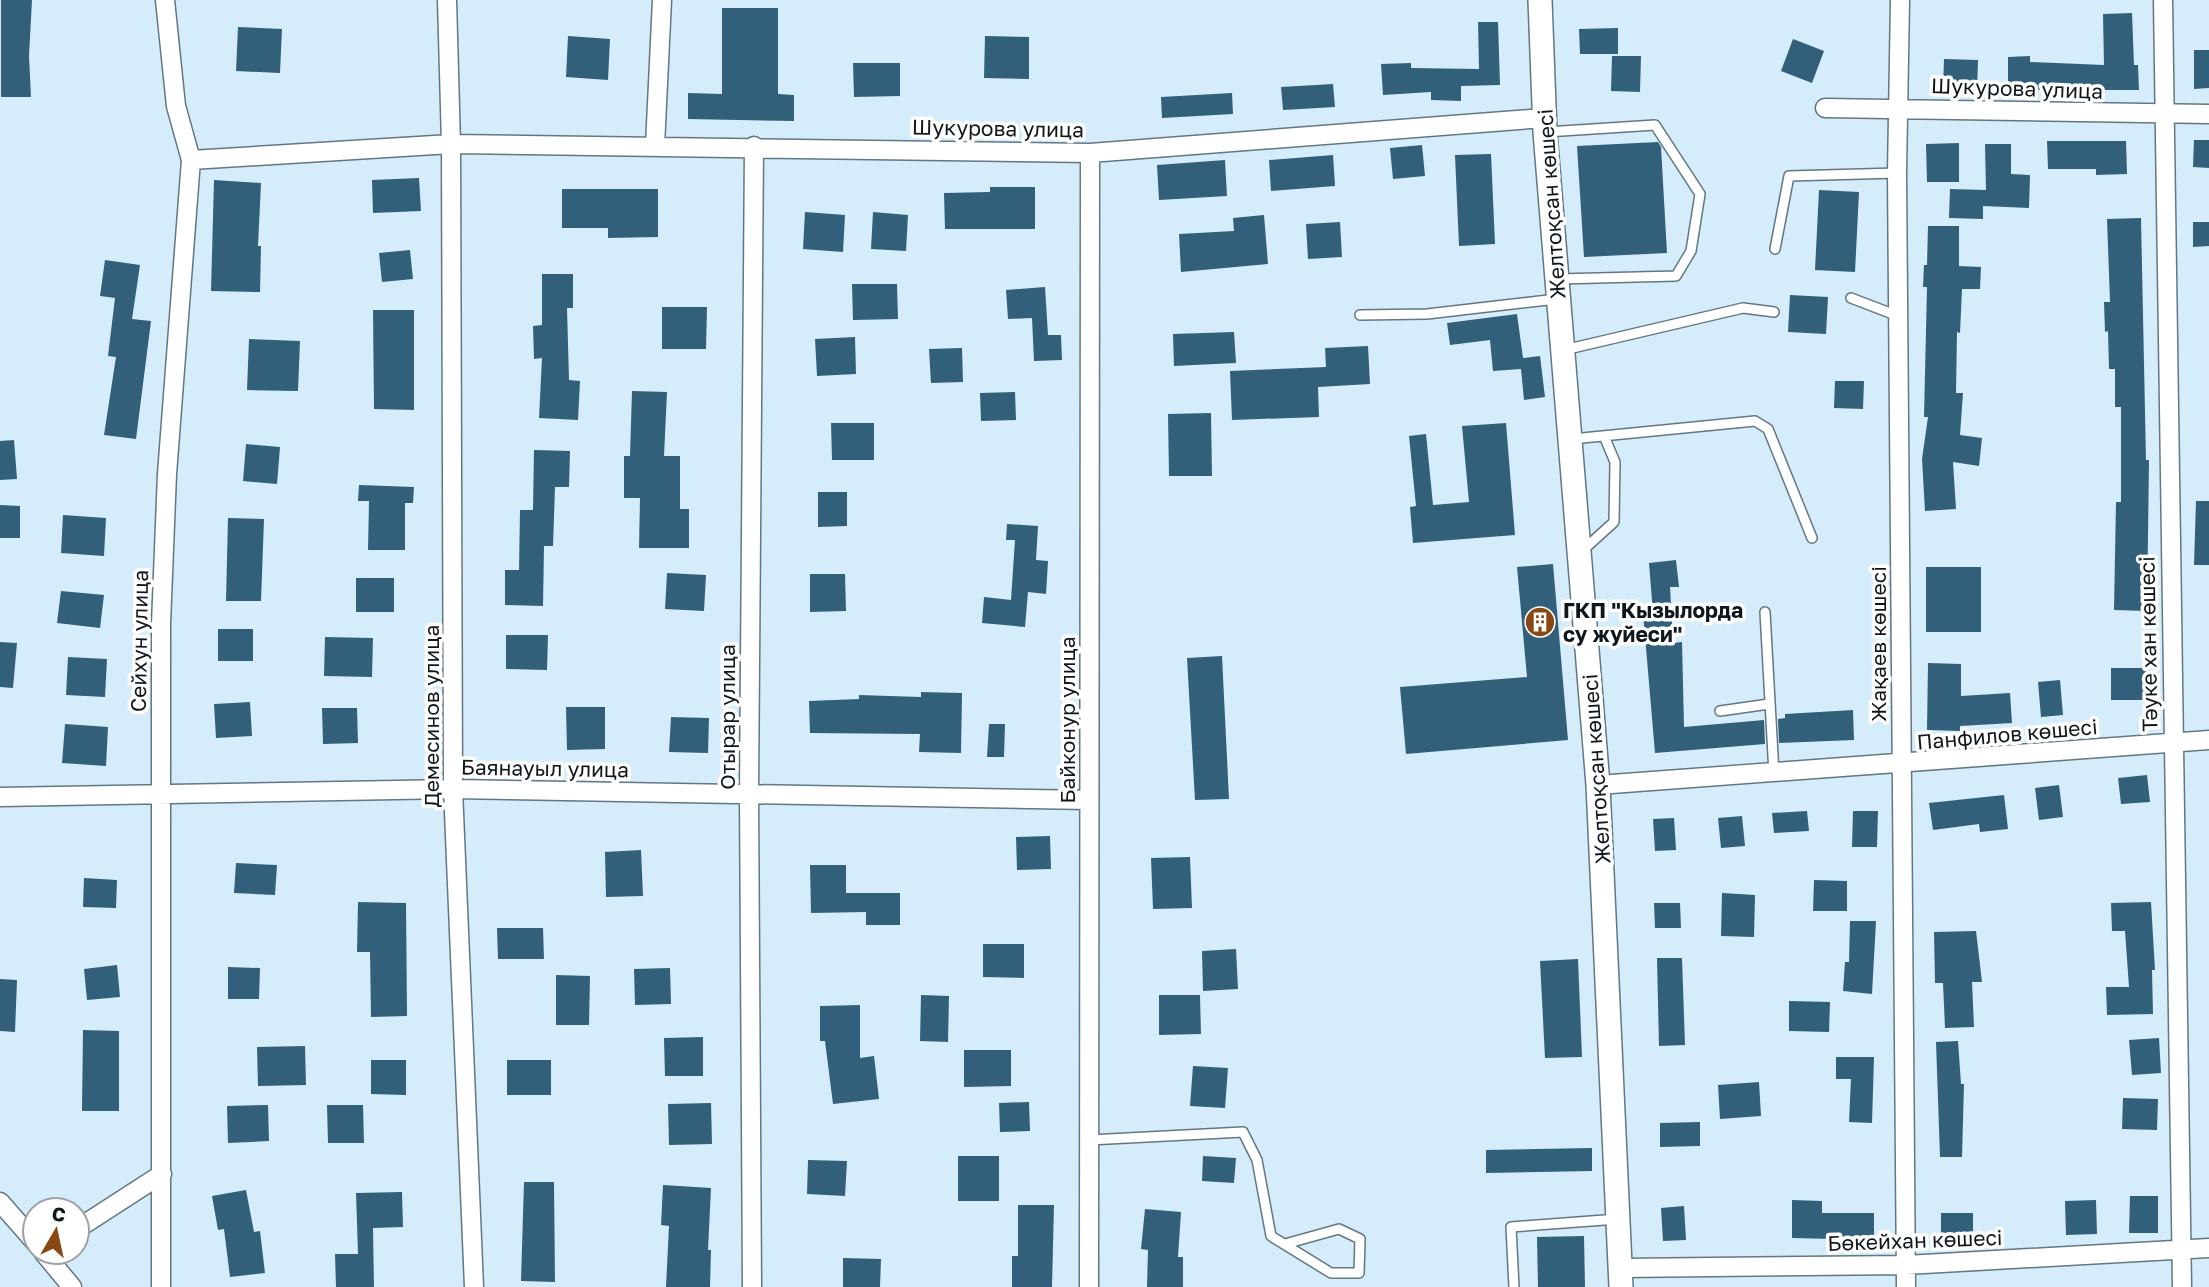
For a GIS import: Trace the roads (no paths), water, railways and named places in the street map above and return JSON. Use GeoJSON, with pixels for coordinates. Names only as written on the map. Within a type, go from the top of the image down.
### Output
{"type":"FeatureCollection","features":[{"type":"Feature","properties":{"kind":"street","name":"Сейхун улица"},"geometry":{"type":"LineString","coordinates":[[161,1287],[161,624],[167,474],[191,160],[176,106],[165,0]]}},
{"type":"Feature","properties":{"kind":"street","name":"Демесинов улица"},"geometry":{"type":"LineString","coordinates":[[447,0],[451,144],[453,789],[474,1287]]}},
{"type":"Feature","properties":{"kind":"street"},"geometry":{"type":"LineString","coordinates":[[655,146],[662,0]]}},
{"type":"Feature","properties":{"kind":"street","name":"Желтоқсан көшесі"},"geometry":{"type":"LineString","coordinates":[[1540,0],[1544,125],[1598,785],[1621,1277]]}},
{"type":"Feature","properties":{"kind":"street","name":"Жақаев көшесі"},"geometry":{"type":"LineString","coordinates":[[1900,0],[1898,316],[1906,1287]]}},
{"type":"Feature","properties":{"kind":"street","name":"Тәуке хан көшесі"},"geometry":{"type":"LineString","coordinates":[[2163,0],[2182,1287]]}},
{"type":"Feature","properties":{"kind":"street","name":"Шукурова улица"},"geometry":{"type":"LineString","coordinates":[[1825,108],[1898,107],[2209,114]]}},
{"type":"Feature","properties":{"kind":"street","name":"Шукурова улица"},"geometry":{"type":"LineString","coordinates":[[191,160],[451,144],[754,146],[1090,153],[1544,125]]}},
{"type":"Feature","properties":{"kind":"street","name":"Отырар улица"},"geometry":{"type":"LineString","coordinates":[[752,1287],[749,794],[754,146]]}},
{"type":"Feature","properties":{"kind":"street","name":"Байконур улица"},"geometry":{"type":"LineString","coordinates":[[1089,1287],[1090,153]]}},
{"type":"Feature","properties":{"kind":"street","name":"Панфилов көшесі"},"geometry":{"type":"LineString","coordinates":[[1598,785],[1901,765],[2209,740]]}},
{"type":"Feature","properties":{"kind":"street","name":"Баянауыл улица"},"geometry":{"type":"LineString","coordinates":[[0,797],[453,789],[1089,800]]}},
{"type":"Feature","properties":{"kind":"street"},"geometry":{"type":"LineString","coordinates":[[91,1220],[162,1174]]}},
{"type":"Feature","properties":{"kind":"street"},"geometry":{"type":"LineString","coordinates":[[0,1202],[21,1225]]}},
{"type":"Feature","properties":{"kind":"street","name":"Бөкейхан көшесі"},"geometry":{"type":"LineString","coordinates":[[1621,1277],[2181,1252],[2209,1248]]}},
{"type":"Feature","properties":{"kind":"street"},"geometry":{"type":"LineString","coordinates":[[55,1266],[72,1287]]}},
{"type":"Feature","properties":{"kind":"lane"},"geometry":{"type":"LineString","coordinates":[[1360,315],[1427,314],[1558,289],[1675,276],[1691,251],[1700,194],[1655,125],[1544,125]]}},
{"type":"Feature","properties":{"kind":"lane"},"geometry":{"type":"LineString","coordinates":[[1775,249],[1789,176],[1898,173]]}},
{"type":"Feature","properties":{"kind":"lane"},"geometry":{"type":"LineString","coordinates":[[1851,298],[1898,316]]}},
{"type":"Feature","properties":{"kind":"lane"},"geometry":{"type":"LineString","coordinates":[[1563,351],[1743,308],[1774,312]]}},
{"type":"Feature","properties":{"kind":"lane"},"geometry":{"type":"LineString","coordinates":[[1570,439],[1755,421],[1768,429],[1812,538]]}},
{"type":"Feature","properties":{"kind":"lane"},"geometry":{"type":"LineString","coordinates":[[1579,553],[1614,522],[1615,462],[1604,436]]}},
{"type":"Feature","properties":{"kind":"lane"},"geometry":{"type":"LineString","coordinates":[[1765,612],[1774,774]]}},
{"type":"Feature","properties":{"kind":"lane"},"geometry":{"type":"LineString","coordinates":[[1720,711],[1769,704]]}},
{"type":"Feature","properties":{"kind":"lane"},"geometry":{"type":"LineString","coordinates":[[1089,1140],[1243,1132],[1257,1160],[1271,1236],[1284,1244],[1331,1272],[1359,1273],[1360,1239],[1339,1229],[1284,1244]]}},
{"type":"Feature","properties":{"kind":"lane"},"geometry":{"type":"LineString","coordinates":[[1514,1287],[1511,1227],[1619,1219]]}},
{"type":"Feature","properties":{"kind":"place","name":"ГКП \"Кызылорда су жуйеси\""},"geometry":{"type":"Point","coordinates":[1540,622]}}]}
